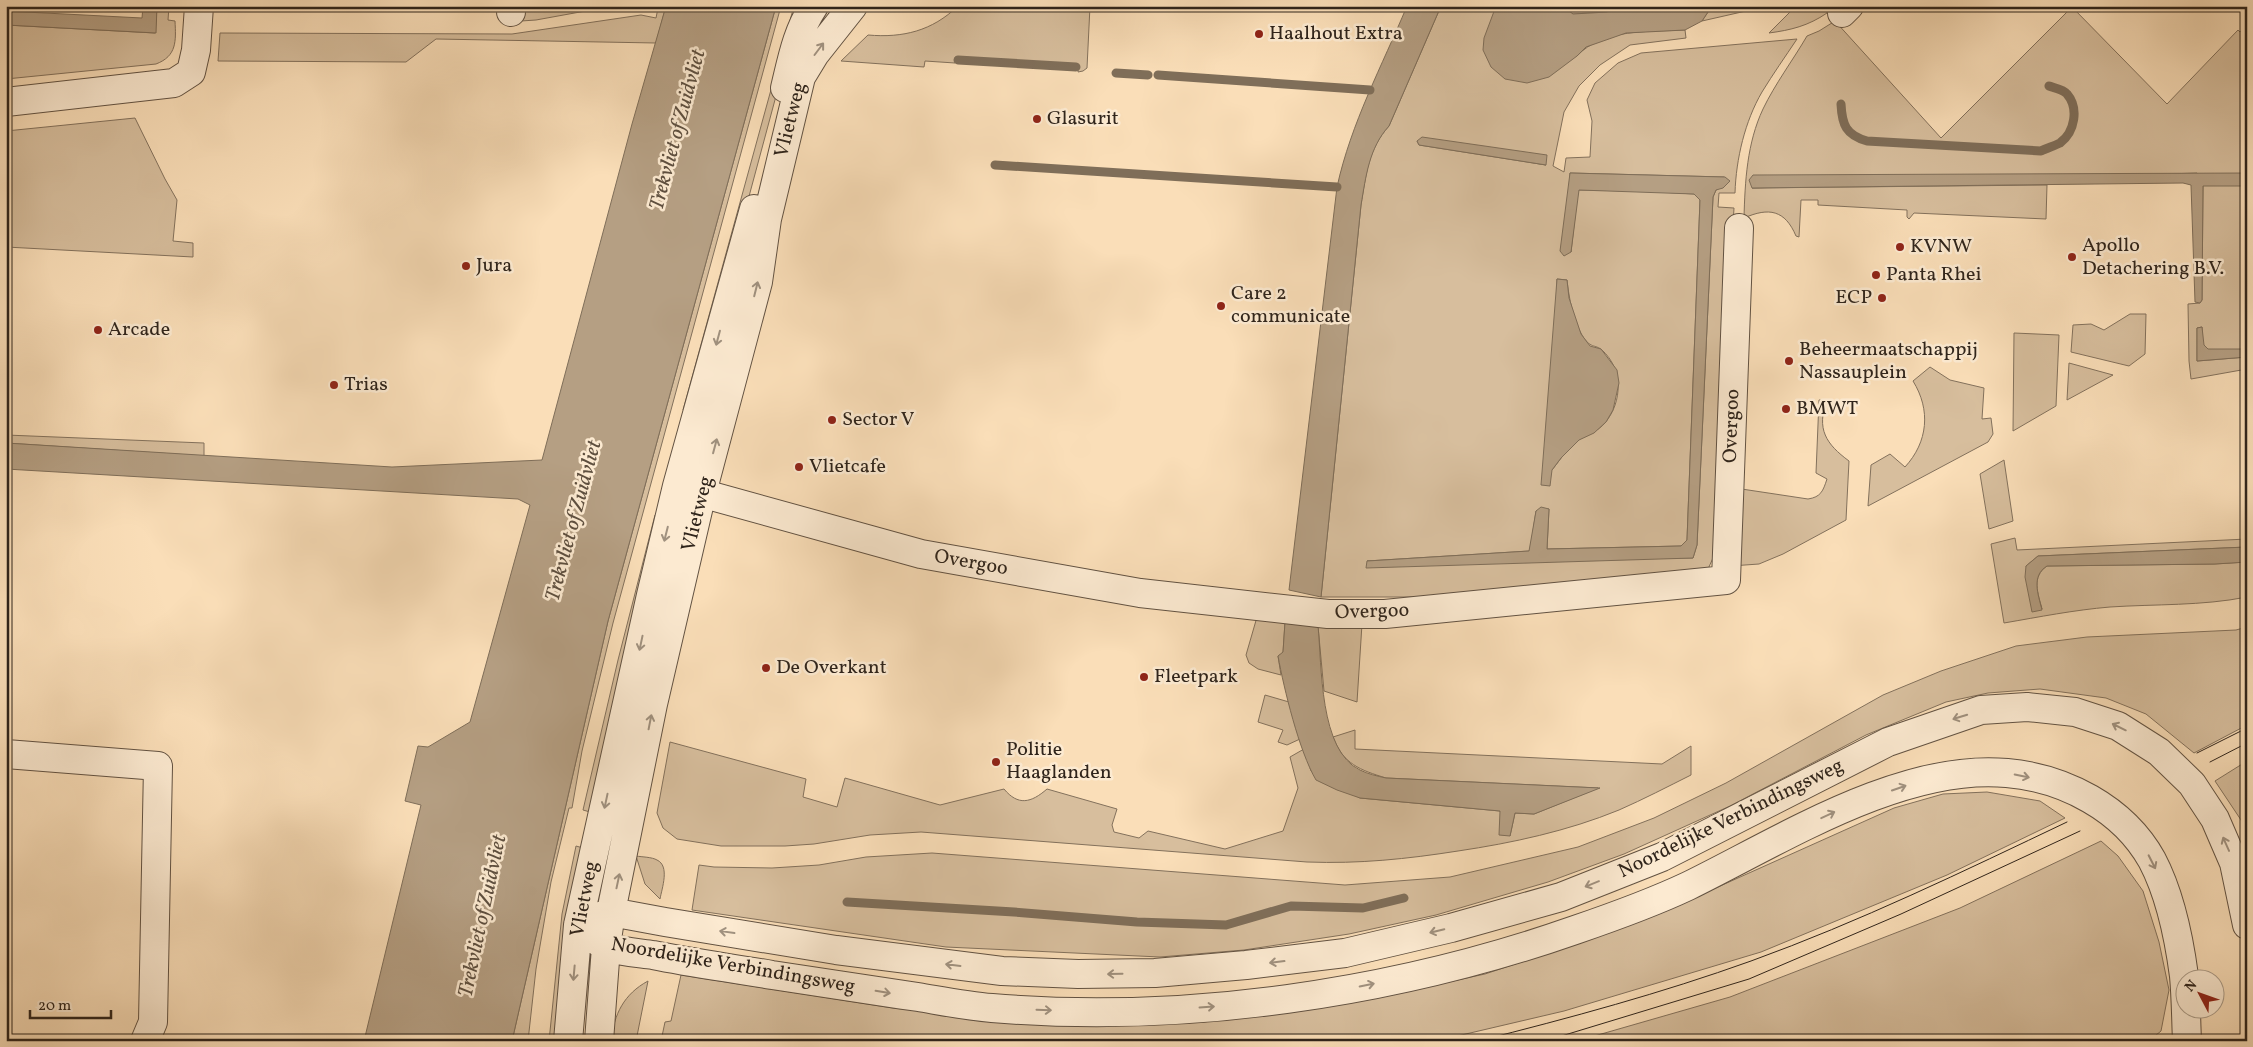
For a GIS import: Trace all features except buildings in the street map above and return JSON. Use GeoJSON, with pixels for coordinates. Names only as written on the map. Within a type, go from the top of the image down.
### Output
{"type":"FeatureCollection","features":[{"type":"Feature","properties":{"kind":"street"},"geometry":{"type":"LineString","coordinates":[[6,102],[174,83],[191,72],[196,50],[199,6]]}},
{"type":"Feature","properties":{"kind":"street","name":"Vlietweg"},"geometry":{"type":"LineString","coordinates":[[568,1041],[578,925],[690,490],[796,45],[806,19],[814,6]]}},
{"type":"Feature","properties":{"kind":"street","name":"Vlietweg"},"geometry":{"type":"LineString","coordinates":[[598,1041],[611,912],[653,704],[690,490],[758,282],[767,219],[801,77],[814,54],[853,6]]}},
{"type":"Feature","properties":{"kind":"street","name":"Overgoo"},"geometry":{"type":"LineString","coordinates":[[690,490],[921,554],[1140,593],[1328,614],[1385,614],[1726,580],[1739,228]]}},
{"type":"Feature","properties":{"kind":"street","name":"Noordelijke Verbindingsweg"},"geometry":{"type":"LineString","coordinates":[[578,925],[611,912],[836,950],[1002,972],[1078,974],[1155,973],[1246,966],[1346,953],[1451,928],[1561,896],[1662,857],[1888,742],[1981,710],[2026,707],[2075,712],[2118,726],[2159,752],[2192,784],[2214,819],[2234,863],[2247,925]]}},
{"type":"Feature","properties":{"kind":"street"},"geometry":{"type":"LineString","coordinates":[[6,754],[158,766],[153,1022],[145,1041]]}},
{"type":"Feature","properties":{"kind":"street","name":"Noordelijke Verbindingsweg"},"geometry":{"type":"LineString","coordinates":[[578,925],[606,947],[674,960],[989,1008],[1153,1011],[1246,1004],[1355,988],[1465,964],[1573,930],[1682,889],[1853,804],[1920,781],[1973,772],[2010,773],[2057,783],[2078,792],[2107,810],[2134,835],[2152,860],[2166,895],[2176,933],[2184,978],[2187,1041]]}},
{"type":"Feature","properties":{"kind":"shaded area"},"geometry":{"type":"Polygon","coordinates":[[[157,6],[169,6],[168,20],[175,21],[174,47],[172,52],[163,61],[156,64],[6,79],[6,25],[155,33],[157,6]]]}},
{"type":"Feature","properties":{"kind":"shaded area"},"geometry":{"type":"Polygon","coordinates":[[[522,6],[613,6],[521,21],[522,6]]]}},
{"type":"Feature","properties":{"kind":"shaded area"},"geometry":{"type":"Polygon","coordinates":[[[655,6],[666,6],[656,43],[436,39],[406,62],[218,61],[220,33],[512,34],[641,15],[656,18],[658,8],[655,6]]]}},
{"type":"Feature","properties":{"kind":"shaded area"},"geometry":{"type":"Polygon","coordinates":[[[776,6],[781,6],[613,623],[582,751],[572,808],[569,808],[551,882],[536,969],[528,1041],[512,1041],[608,621],[776,6]]]}},
{"type":"Feature","properties":{"kind":"shaded area"},"geometry":{"type":"Polygon","coordinates":[[[794,6],[805,6],[790,44],[691,412],[683,410],[794,6]]]}},
{"type":"Feature","properties":{"kind":"shaded area"},"geometry":{"type":"Polygon","coordinates":[[[958,6],[1090,6],[1087,68],[1078,72],[1078,64],[955,57],[955,63],[925,61],[924,67],[841,61],[868,35],[905,34],[916,31],[938,22],[958,6]]]}},
{"type":"Feature","properties":{"kind":"shaded area"},"geometry":{"type":"Polygon","coordinates":[[[1441,6],[1496,6],[1577,56],[1600,40],[1613,36],[1628,33],[1685,30],[1686,38],[1630,45],[1600,65],[1579,86],[1564,112],[1553,166],[1564,172],[1566,158],[1590,157],[1592,121],[1587,100],[1595,83],[1618,63],[1641,53],[1797,39],[1762,92],[1751,115],[1742,141],[1735,193],[1719,193],[1718,207],[1734,208],[1713,558],[1708,569],[1459,597],[1321,597],[1361,205],[1372,153],[1389,126],[1441,6]],[[1417,141],[1419,145],[1546,165],[1417,141]],[[1570,173],[1571,252],[1578,190],[1694,194],[1700,200],[1687,540],[1681,546],[1547,549],[1549,509],[1536,511],[1530,551],[1367,561],[1693,558],[1697,545],[1713,197],[1716,190],[1729,181],[1724,177],[1570,173]],[[1557,279],[1552,470],[1576,442],[1605,423],[1615,405],[1618,385],[1614,366],[1609,358],[1602,350],[1585,339],[1576,323],[1567,280],[1557,279]]]}},
{"type":"Feature","properties":{"kind":"shaded area"},"geometry":{"type":"Polygon","coordinates":[[[1562,6],[1618,6],[1607,12],[1573,14],[1562,6]]]}},
{"type":"Feature","properties":{"kind":"shaded area"},"geometry":{"type":"Polygon","coordinates":[[[1712,6],[1768,6],[1702,21],[1712,6]]]}},
{"type":"Feature","properties":{"kind":"shaded area"},"geometry":{"type":"Polygon","coordinates":[[[1796,6],[1821,6],[1827,13],[1799,27],[1769,33],[1796,6]]]}},
{"type":"Feature","properties":{"kind":"shaded area"},"geometry":{"type":"Polygon","coordinates":[[[2072,7],[2167,104],[2238,30],[2240,32],[2247,25],[2247,349],[2202,358],[2202,327],[2197,328],[2197,361],[2247,357],[2247,369],[2191,379],[2188,304],[2200,303],[2202,300],[2203,186],[2197,173],[1752,188],[2047,185],[2046,219],[1914,213],[1909,219],[1907,217],[1907,210],[1818,205],[1818,200],[1801,200],[1799,237],[1796,236],[1787,221],[1775,213],[1761,213],[1744,218],[1748,162],[1753,135],[1773,90],[1807,36],[1835,21],[1941,138],[2072,7]]]}},
{"type":"Feature","properties":{"kind":"shaded area"},"geometry":{"type":"Polygon","coordinates":[[[135,118],[177,200],[173,241],[193,243],[193,257],[6,247],[6,131],[135,118]]]}},
{"type":"Feature","properties":{"kind":"shaded area"},"geometry":{"type":"Polygon","coordinates":[[[2130,314],[2146,314],[2145,354],[2129,366],[2071,352],[2073,325],[2091,324],[2104,330],[2130,314]]]}},
{"type":"Feature","properties":{"kind":"shaded area"},"geometry":{"type":"Polygon","coordinates":[[[2014,333],[2059,335],[2056,406],[2013,431],[2014,333]]]}},
{"type":"Feature","properties":{"kind":"shaded area"},"geometry":{"type":"Polygon","coordinates":[[[2069,363],[2113,375],[2067,400],[2069,363]]]}},
{"type":"Feature","properties":{"kind":"shaded area"},"geometry":{"type":"Polygon","coordinates":[[[1930,367],[1950,380],[1984,388],[1982,419],[1991,418],[1993,434],[1988,442],[1868,506],[1871,465],[1890,454],[1905,467],[1918,447],[1924,426],[1924,414],[1923,403],[1913,381],[1930,367]]]}},
{"type":"Feature","properties":{"kind":"shaded area"},"geometry":{"type":"Polygon","coordinates":[[[1819,400],[1827,400],[1823,419],[1825,435],[1834,448],[1849,461],[1846,520],[1783,554],[1759,564],[1731,566],[1735,488],[1808,499],[1816,497],[1823,490],[1827,479],[1816,473],[1819,400]]]}},
{"type":"Feature","properties":{"kind":"shaded area"},"geometry":{"type":"Polygon","coordinates":[[[6,435],[204,443],[204,456],[6,443],[6,435]]]}},
{"type":"Feature","properties":{"kind":"shaded area"},"geometry":{"type":"Polygon","coordinates":[[[2004,460],[2013,521],[1989,529],[1980,474],[2004,460]]]}},
{"type":"Feature","properties":{"kind":"shaded area"},"geometry":{"type":"Polygon","coordinates":[[[655,515],[662,517],[590,812],[583,810],[618,660],[655,515]]]}},
{"type":"Feature","properties":{"kind":"shaded area"},"geometry":{"type":"Polygon","coordinates":[[[2015,538],[2017,550],[2247,539],[2247,547],[2038,556],[2026,566],[2042,609],[2037,580],[2042,570],[2047,566],[2247,562],[2247,597],[2196,603],[2097,608],[2004,623],[1991,544],[2015,538]]]}},
{"type":"Feature","properties":{"kind":"shaded area"},"geometry":{"type":"Polygon","coordinates":[[[1257,617],[1285,622],[1283,653],[1278,656],[1281,675],[1258,669],[1249,663],[1246,655],[1257,617]]]}},
{"type":"Feature","properties":{"kind":"shaded area"},"geometry":{"type":"Polygon","coordinates":[[[1362,624],[1357,702],[1324,691],[1318,626],[1362,624]]]}},
{"type":"Feature","properties":{"kind":"shaded area"},"geometry":{"type":"Polygon","coordinates":[[[2247,627],[2247,725],[2194,753],[2146,714],[2106,698],[2040,689],[1988,693],[1946,702],[1866,735],[1730,806],[1624,854],[1548,882],[1436,915],[1349,934],[1244,950],[1160,957],[946,947],[692,910],[699,865],[772,868],[819,865],[866,857],[932,853],[1345,885],[1450,877],[1578,847],[1654,818],[1726,783],[1883,695],[1941,671],[2016,646],[2087,637],[2236,630],[2247,627]]]}},
{"type":"Feature","properties":{"kind":"shaded area"},"geometry":{"type":"Polygon","coordinates":[[[1265,695],[1289,702],[1300,739],[1287,745],[1278,742],[1283,730],[1258,722],[1265,695]]]}},
{"type":"Feature","properties":{"kind":"shaded area"},"geometry":{"type":"Polygon","coordinates":[[[1355,730],[1355,749],[1662,764],[1691,746],[1691,775],[1619,810],[1580,824],[1540,835],[1439,854],[1402,859],[1345,862],[1307,862],[921,832],[870,835],[814,844],[721,846],[677,839],[663,828],[657,813],[670,742],[806,779],[803,797],[837,807],[845,778],[940,805],[1004,789],[1014,798],[1025,801],[1036,797],[1047,789],[1117,809],[1112,825],[1114,832],[1139,838],[1148,831],[1225,849],[1283,831],[1298,788],[1290,757],[1304,749],[1311,771],[1360,798],[1500,811],[1510,836],[1515,813],[1534,814],[1598,788],[1386,778],[1360,769],[1342,754],[1333,737],[1355,730]]]}},
{"type":"Feature","properties":{"kind":"shaded area"},"geometry":{"type":"Polygon","coordinates":[[[2247,761],[2247,829],[2215,781],[2247,761]]]}},
{"type":"Feature","properties":{"kind":"shaded area"},"geometry":{"type":"Polygon","coordinates":[[[1987,792],[2040,801],[2065,818],[1947,875],[1761,952],[1564,1011],[1436,1041],[661,1041],[665,1022],[671,1021],[681,975],[893,1008],[1040,1022],[1204,1022],[1370,999],[1485,974],[1591,939],[1700,895],[1894,808],[1943,794],[1987,792]]]}},
{"type":"Feature","properties":{"kind":"shaded area"},"geometry":{"type":"Polygon","coordinates":[[[2101,841],[2118,856],[2143,891],[2159,942],[2169,990],[2161,1031],[2149,1041],[1577,1041],[1730,997],[1960,908],[2101,841]]]}},
{"type":"Feature","properties":{"kind":"shaded area"},"geometry":{"type":"Polygon","coordinates":[[[576,846],[583,848],[559,1041],[549,1041],[562,914],[576,846]]]}},
{"type":"Feature","properties":{"kind":"shaded area"},"geometry":{"type":"Polygon","coordinates":[[[636,856],[652,858],[661,863],[664,878],[660,899],[645,884],[636,856]]]}},
{"type":"Feature","properties":{"kind":"shaded area"},"geometry":{"type":"Polygon","coordinates":[[[648,981],[636,1041],[611,1041],[612,1031],[622,1006],[633,992],[648,981]]]}},
{"type":"Feature","properties":{"kind":"water"},"geometry":{"type":"Polygon","coordinates":[[[143,6],[157,6],[156,33],[6,25],[6,11],[142,18],[143,6]]]}},
{"type":"Feature","properties":{"kind":"water","name":"Trekvliet of Zuidvliet"},"geometry":{"type":"Polygon","coordinates":[[[666,6],[776,6],[608,621],[512,1041],[364,1041],[421,805],[405,801],[418,746],[428,747],[470,722],[530,505],[518,499],[6,469],[6,443],[392,467],[542,460],[632,124],[666,6]]]}},
{"type":"Feature","properties":{"kind":"water"},"geometry":{"type":"Polygon","coordinates":[[[1407,6],[1441,6],[1389,126],[1377,144],[1369,163],[1361,205],[1321,597],[1289,590],[1337,187],[1350,140],[1407,6]]]}},
{"type":"Feature","properties":{"kind":"water"},"geometry":{"type":"Polygon","coordinates":[[[1496,6],[1562,6],[1573,14],[1607,12],[1618,6],[1712,6],[1702,21],[1685,30],[1626,33],[1586,47],[1549,77],[1527,83],[1505,79],[1491,67],[1483,50],[1484,38],[1496,6]]]}},
{"type":"Feature","properties":{"kind":"water"},"geometry":{"type":"Polygon","coordinates":[[[1422,137],[1547,155],[1546,165],[1419,145],[1417,141],[1422,137]]]}},
{"type":"Feature","properties":{"kind":"water"},"geometry":{"type":"Polygon","coordinates":[[[1570,173],[1725,177],[1730,181],[1723,188],[1716,190],[1713,197],[1697,545],[1693,558],[1366,568],[1367,561],[1529,551],[1536,511],[1541,507],[1549,509],[1547,549],[1681,546],[1687,540],[1700,200],[1694,194],[1579,190],[1571,252],[1564,256],[1560,251],[1570,173]]]}},
{"type":"Feature","properties":{"kind":"water"},"geometry":{"type":"Polygon","coordinates":[[[2247,173],[2247,186],[2203,186],[2202,300],[2200,303],[2195,302],[2191,185],[2183,183],[1752,188],[1749,180],[1753,175],[2247,173]]]}},
{"type":"Feature","properties":{"kind":"water"},"geometry":{"type":"Polygon","coordinates":[[[1557,279],[1567,280],[1569,298],[1581,334],[1590,346],[1601,349],[1617,370],[1619,383],[1613,410],[1606,422],[1594,433],[1579,440],[1561,458],[1552,470],[1550,486],[1541,485],[1557,279]]]}},
{"type":"Feature","properties":{"kind":"water"},"geometry":{"type":"Polygon","coordinates":[[[2202,327],[2204,345],[2208,349],[2247,349],[2247,357],[2197,361],[2197,328],[2202,327]]]}},
{"type":"Feature","properties":{"kind":"water"},"geometry":{"type":"Polygon","coordinates":[[[2247,547],[2247,562],[2047,566],[2042,570],[2037,580],[2042,610],[2032,612],[2025,577],[2026,566],[2038,556],[2247,547]]]}},
{"type":"Feature","properties":{"kind":"water"},"geometry":{"type":"Polygon","coordinates":[[[1285,622],[1318,626],[1322,684],[1330,726],[1337,745],[1347,760],[1360,770],[1386,778],[1600,788],[1534,814],[1515,813],[1510,836],[1499,835],[1500,811],[1360,798],[1316,780],[1298,737],[1278,656],[1283,652],[1285,622]]]}},
{"type":"Feature","properties":{"kind":"waterway"},"geometry":{"type":"LineString","coordinates":[[958,60],[1076,67]]}},
{"type":"Feature","properties":{"kind":"waterway"},"geometry":{"type":"LineString","coordinates":[[1116,73],[1148,75]]}},
{"type":"Feature","properties":{"kind":"waterway"},"geometry":{"type":"LineString","coordinates":[[1158,75],[1370,90]]}},
{"type":"Feature","properties":{"kind":"waterway"},"geometry":{"type":"LineString","coordinates":[[1841,104],[1846,128],[1854,136],[1867,141],[2041,151],[2060,143],[2069,133],[2074,120],[2073,106],[2067,94],[2049,86]]}},
{"type":"Feature","properties":{"kind":"waterway"},"geometry":{"type":"LineString","coordinates":[[995,165],[1337,187]]}},
{"type":"Feature","properties":{"kind":"waterway"},"geometry":{"type":"LineString","coordinates":[[847,902],[1014,912],[1137,922],[1226,925],[1291,906],[1363,908],[1404,898]]}},
{"type":"Feature","properties":{"kind":"tram line"},"geometry":{"type":"LineString","coordinates":[[2197,753],[2247,728]]}},
{"type":"Feature","properties":{"kind":"tram line"},"geometry":{"type":"LineString","coordinates":[[2210,762],[2247,743]]}},
{"type":"Feature","properties":{"kind":"tram line"},"geometry":{"type":"LineString","coordinates":[[1478,1041],[1616,1004],[1684,984],[1751,961],[1871,913],[2067,822]]}},
{"type":"Feature","properties":{"kind":"tram line"},"geometry":{"type":"LineString","coordinates":[[1545,1041],[1749,979],[1901,914],[2080,831]]}},
{"type":"Feature","properties":{"kind":"place","name":"Haalhout Extra"},"geometry":{"type":"Point","coordinates":[1259,34]}},
{"type":"Feature","properties":{"kind":"place","name":"Glasurit"},"geometry":{"type":"Point","coordinates":[1037,119]}},
{"type":"Feature","properties":{"kind":"place","name":"KVNW"},"geometry":{"type":"Point","coordinates":[1900,247]}},
{"type":"Feature","properties":{"kind":"place","name":"Apollo Detachering B.V."},"geometry":{"type":"Point","coordinates":[2072,257]}},
{"type":"Feature","properties":{"kind":"place","name":"Jura"},"geometry":{"type":"Point","coordinates":[466,266]}},
{"type":"Feature","properties":{"kind":"place","name":"Panta Rhei"},"geometry":{"type":"Point","coordinates":[1876,275]}},
{"type":"Feature","properties":{"kind":"place","name":"ECP"},"geometry":{"type":"Point","coordinates":[1882,298]}},
{"type":"Feature","properties":{"kind":"place","name":"Care 2 communicate"},"geometry":{"type":"Point","coordinates":[1221,306]}},
{"type":"Feature","properties":{"kind":"place","name":"Arcade"},"geometry":{"type":"Point","coordinates":[98,330]}},
{"type":"Feature","properties":{"kind":"place","name":"Beheermaatschappij Nassauplein"},"geometry":{"type":"Point","coordinates":[1789,361]}},
{"type":"Feature","properties":{"kind":"place","name":"Trias"},"geometry":{"type":"Point","coordinates":[334,385]}},
{"type":"Feature","properties":{"kind":"place","name":"BMWT"},"geometry":{"type":"Point","coordinates":[1786,409]}},
{"type":"Feature","properties":{"kind":"place","name":"Sector V"},"geometry":{"type":"Point","coordinates":[832,420]}},
{"type":"Feature","properties":{"kind":"place","name":"Vlietcafe"},"geometry":{"type":"Point","coordinates":[799,467]}},
{"type":"Feature","properties":{"kind":"place","name":"De Overkant"},"geometry":{"type":"Point","coordinates":[766,668]}},
{"type":"Feature","properties":{"kind":"place","name":"Fleetpark"},"geometry":{"type":"Point","coordinates":[1144,677]}},
{"type":"Feature","properties":{"kind":"place","name":"Politie Haaglanden"},"geometry":{"type":"Point","coordinates":[996,762]}}]}
